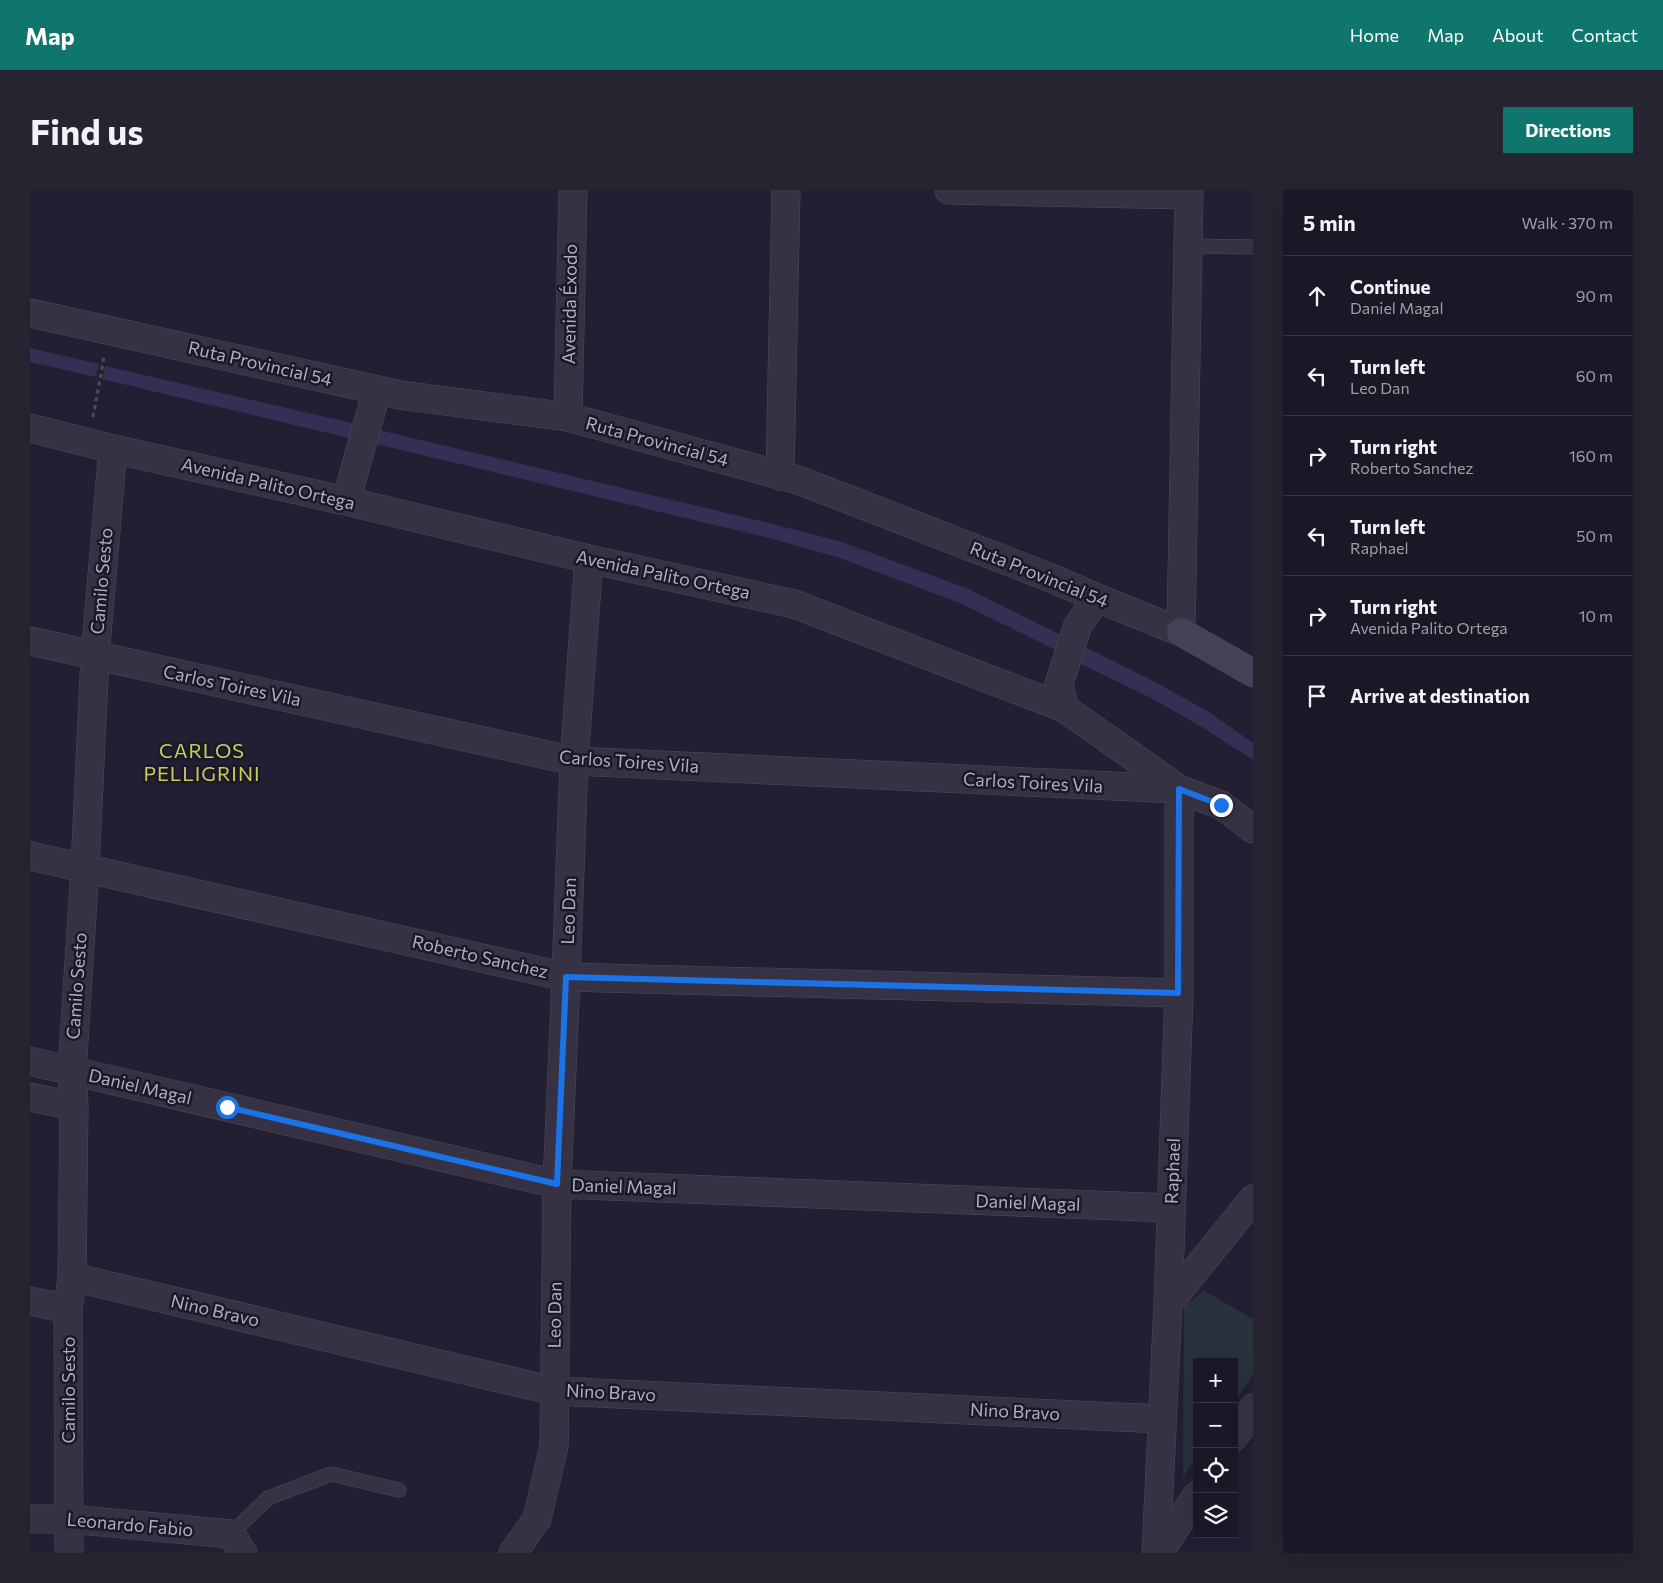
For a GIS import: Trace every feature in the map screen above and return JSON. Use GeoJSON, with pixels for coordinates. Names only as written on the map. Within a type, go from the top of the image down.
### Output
{"type":"FeatureCollection","features":[{"type":"Feature","properties":{"kind":"street","name":"Avenida Éxodo"},"geometry":{"type":"LineString","coordinates":[[568,417],[573,190]]}},
{"type":"Feature","properties":{"kind":"street"},"geometry":{"type":"LineString","coordinates":[[780,476],[786,190]]}},
{"type":"Feature","properties":{"kind":"street"},"geometry":{"type":"LineString","coordinates":[[949,190],[1189,192],[1181,632]]}},
{"type":"Feature","properties":{"kind":"street","name":"Ruta Provincial 54"},"geometry":{"type":"LineString","coordinates":[[30,313],[400,395],[568,417],[802,481],[1029,569],[1181,632],[1253,674]]}},
{"type":"Feature","properties":{"kind":"street"},"geometry":{"type":"LineString","coordinates":[[346,501],[377,390]]}},
{"type":"Feature","properties":{"kind":"street","name":"Avenida Palito Ortega"},"geometry":{"type":"LineString","coordinates":[[30,428],[113,449],[346,501],[589,559],[794,604],[1062,696],[1179,789],[1221,805],[1253,829]]}},
{"type":"Feature","properties":{"kind":"street","name":"Camilo Sesto"},"geometry":{"type":"LineString","coordinates":[[68,1553],[68,1309],[72,1277],[74,1106],[72,1070],[85,868],[95,656],[113,449]]}},
{"type":"Feature","properties":{"kind":"street","name":"Leo Dan"},"geometry":{"type":"LineString","coordinates":[[513,1553],[537,1518],[554,1446],[557,1184],[574,761],[589,559]]}},
{"type":"Feature","properties":{"kind":"street"},"geometry":{"type":"LineString","coordinates":[[1062,696],[1078,625],[1097,598]]}},
{"type":"Feature","properties":{"kind":"street","name":"Carlos Toires Vila"},"geometry":{"type":"LineString","coordinates":[[30,641],[574,761],[1179,789]]}},
{"type":"Feature","properties":{"kind":"street","name":"Raphael"},"geometry":{"type":"LineString","coordinates":[[1157,1553],[1168,1304],[1178,993],[1179,789]]}},
{"type":"Feature","properties":{"kind":"street","name":"Roberto Sanchez"},"geometry":{"type":"LineString","coordinates":[[30,856],[566,977],[1178,993]]}},
{"type":"Feature","properties":{"kind":"street","name":"Daniel Magal"},"geometry":{"type":"LineString","coordinates":[[30,1061],[557,1184],[1171,1208]]}},
{"type":"Feature","properties":{"kind":"street","name":"Daniel Magal"},"geometry":{"type":"LineString","coordinates":[[30,1097],[74,1106]]}},
{"type":"Feature","properties":{"kind":"street"},"geometry":{"type":"LineString","coordinates":[[1168,1304],[1253,1200]]}},
{"type":"Feature","properties":{"kind":"street","name":"Nino Bravo"},"geometry":{"type":"LineString","coordinates":[[72,1277],[554,1391],[1162,1419]]}},
{"type":"Feature","properties":{"kind":"street"},"geometry":{"type":"LineString","coordinates":[[30,1300],[68,1309]]}},
{"type":"Feature","properties":{"kind":"street"},"geometry":{"type":"LineString","coordinates":[[1238,1431],[1253,1408]]}},
{"type":"Feature","properties":{"kind":"street"},"geometry":{"type":"LineString","coordinates":[[1157,1553],[1193,1500]]}},
{"type":"Feature","properties":{"kind":"street","name":"Leonardo Fabio"},"geometry":{"type":"LineString","coordinates":[[30,1519],[69,1519],[237,1543]]}},
{"type":"Feature","properties":{"kind":"lane"},"geometry":{"type":"LineString","coordinates":[[1188,246],[1253,247]]}},
{"type":"Feature","properties":{"kind":"lane"},"geometry":{"type":"LineString","coordinates":[[237,1543],[268,1498],[331,1474],[399,1490]]}},
{"type":"Feature","properties":{"kind":"path"},"geometry":{"type":"LineString","coordinates":[[94,407],[104,355]]}},
{"type":"Feature","properties":{"kind":"shaded area"},"geometry":{"type":"Polygon","coordinates":[[[30,348],[99,364],[96,377],[30,362],[30,348]]]}},
{"type":"Feature","properties":{"kind":"shaded area"},"geometry":{"type":"Polygon","coordinates":[[[105,366],[356,424],[353,439],[102,379],[105,366]]]}},
{"type":"Feature","properties":{"kind":"shaded area"},"geometry":{"type":"Polygon","coordinates":[[[379,430],[842,542],[966,588],[1063,636],[1056,650],[960,603],[837,557],[773,539],[376,444],[379,430]]]}},
{"type":"Feature","properties":{"kind":"shaded area"},"geometry":{"type":"Polygon","coordinates":[[[1079,644],[1159,684],[1209,712],[1253,743],[1253,760],[1202,727],[1151,698],[1071,659],[1079,644]]]}},
{"type":"Feature","properties":{"kind":"shaded area"},"geometry":{"type":"Polygon","coordinates":[[[1204,1291],[1253,1319],[1253,1375],[1238,1396],[1238,1358],[1193,1358],[1193,1462],[1183,1477],[1184,1306],[1204,1291]]]}},
{"type":"Feature","properties":{"kind":"district","name":"CARLOS PELLIGRINI"},"geometry":{"type":"Point","coordinates":[202,762]}},
{"type":"Feature","properties":{"kind":"route"},"geometry":{"type":"LineString","coordinates":[[227,1107],[557,1184],[566,977],[1178,993],[1179,789],[1221,805]]}}]}
